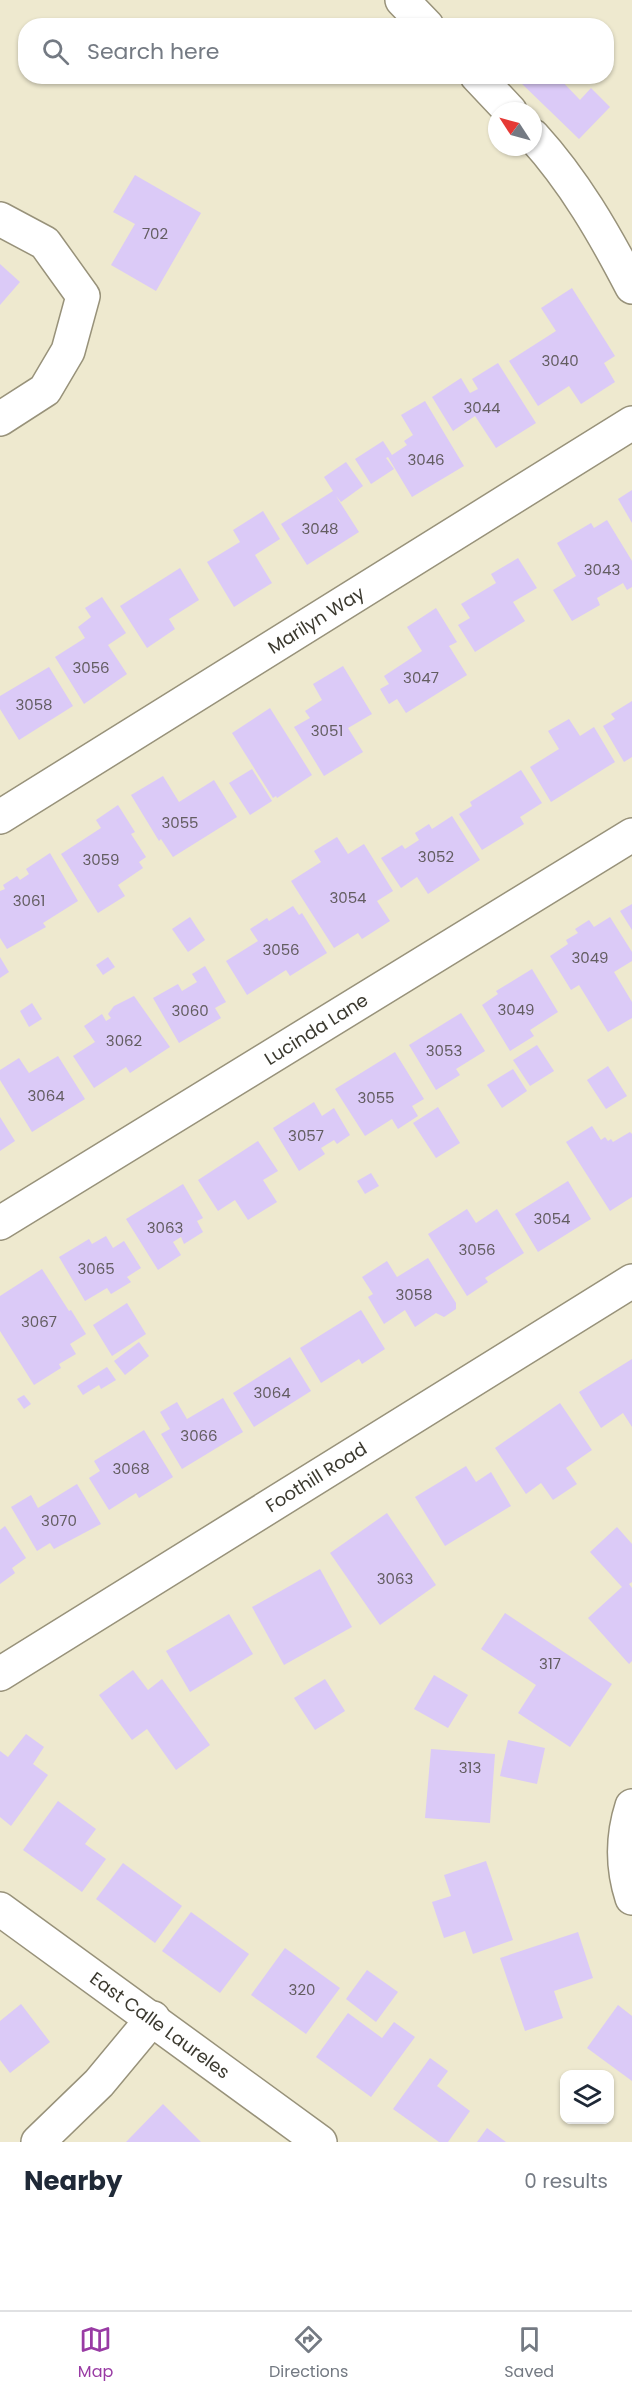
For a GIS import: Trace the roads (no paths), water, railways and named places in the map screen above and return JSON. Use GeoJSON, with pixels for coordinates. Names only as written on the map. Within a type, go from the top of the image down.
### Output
{"type":"FeatureCollection","features":[{"type":"Feature","properties":{"kind":"street"},"geometry":{"type":"LineString","coordinates":[[402,0],[419,18]]}},
{"type":"Feature","properties":{"kind":"street"},"geometry":{"type":"LineString","coordinates":[[485,84],[502,102]]}},
{"type":"Feature","properties":{"kind":"street"},"geometry":{"type":"LineString","coordinates":[[542,146],[560,165],[609,242],[632,287]]}},
{"type":"Feature","properties":{"kind":"street"},"geometry":{"type":"LineString","coordinates":[[0,219],[45,243],[83,296],[68,351],[45,390],[0,419]]}},
{"type":"Feature","properties":{"kind":"street","name":"Marilyn Way"},"geometry":{"type":"LineString","coordinates":[[0,817],[632,423]]}},
{"type":"Feature","properties":{"kind":"street","name":"Lucinda Lane"},"geometry":{"type":"LineString","coordinates":[[0,1223],[632,835]]}},
{"type":"Feature","properties":{"kind":"street","name":"Foothill Road"},"geometry":{"type":"LineString","coordinates":[[0,1674],[632,1281]]}},
{"type":"Feature","properties":{"kind":"street"},"geometry":{"type":"LineString","coordinates":[[632,1806],[626,1825],[624,1853],[627,1882],[632,1898]]}},
{"type":"Feature","properties":{"kind":"street","name":"East Calle Laureles"},"geometry":{"type":"LineString","coordinates":[[0,1908],[320,2142]]}},
{"type":"Feature","properties":{"kind":"street"},"geometry":{"type":"LineString","coordinates":[[39,2142],[99,2083],[153,2018]]}}]}
